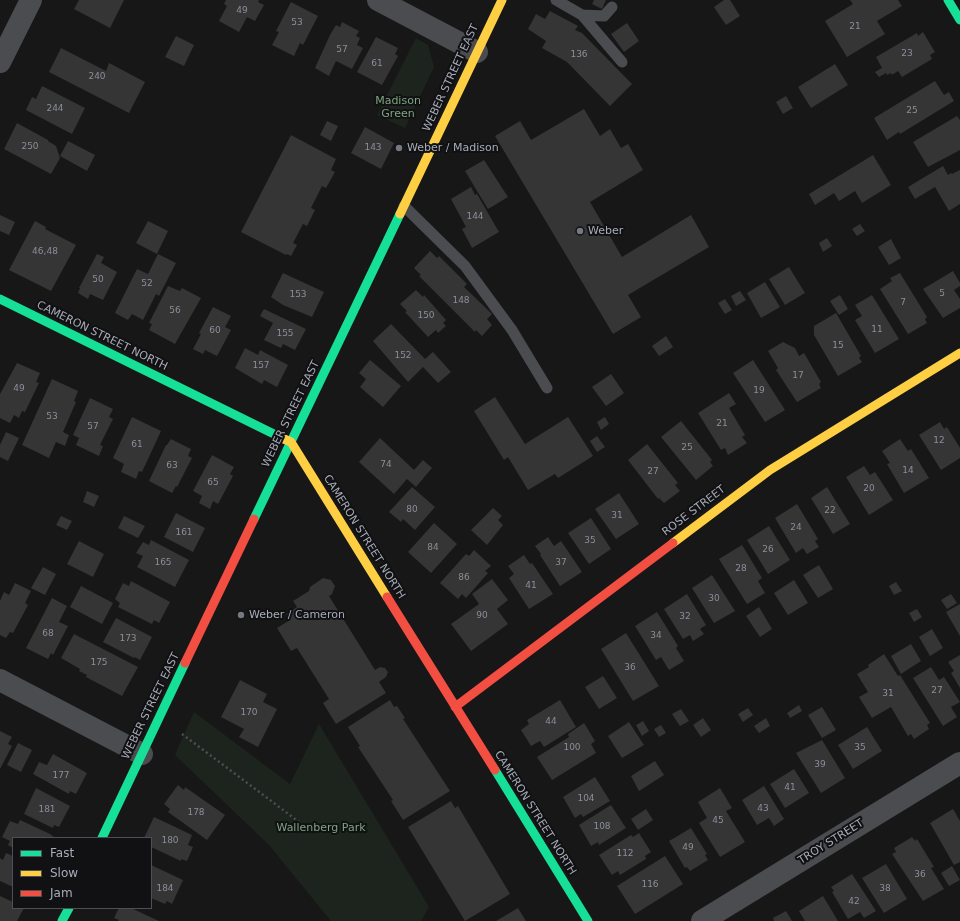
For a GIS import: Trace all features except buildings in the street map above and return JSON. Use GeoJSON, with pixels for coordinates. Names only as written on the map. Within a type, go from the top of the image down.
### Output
{"type":"FeatureCollection","features":[{"type":"Feature","properties":{"kind":"street"},"geometry":{"type":"LineString","coordinates":[[0,62],[31,0]]}},
{"type":"Feature","properties":{"kind":"street"},"geometry":{"type":"LineString","coordinates":[[378,0],[477,52]]}},
{"type":"Feature","properties":{"kind":"street","name":"WEBER STREET EAST"},"geometry":{"type":"LineString","coordinates":[[102,837],[502,0]]}},
{"type":"Feature","properties":{"kind":"street"},"geometry":{"type":"LineString","coordinates":[[948,0],[960,20]]}},
{"type":"Feature","properties":{"kind":"street","name":"CAMERON STREET NORTH"},"geometry":{"type":"LineString","coordinates":[[0,299],[291,442],[588,921]]}},
{"type":"Feature","properties":{"kind":"street","name":"ROSE STREET"},"geometry":{"type":"LineString","coordinates":[[455,706],[770,470],[960,353]]}},
{"type":"Feature","properties":{"kind":"street"},"geometry":{"type":"LineString","coordinates":[[0,680],[142,754]]}},
{"type":"Feature","properties":{"kind":"street","name":"TROY STREET"},"geometry":{"type":"LineString","coordinates":[[702,921],[960,763]]}},
{"type":"Feature","properties":{"kind":"street"},"geometry":{"type":"LineString","coordinates":[[62,921],[68,909]]}},
{"type":"Feature","properties":{"kind":"lane"},"geometry":{"type":"LineString","coordinates":[[556,0],[582,15],[622,62]]}},
{"type":"Feature","properties":{"kind":"lane"},"geometry":{"type":"LineString","coordinates":[[582,15],[604,16],[612,7]]}},
{"type":"Feature","properties":{"kind":"lane"},"geometry":{"type":"LineString","coordinates":[[404,206],[465,266],[512,330],[547,388]]}},
{"type":"Feature","properties":{"kind":"path"},"geometry":{"type":"LineString","coordinates":[[182,734],[303,825]]}},
{"type":"Feature","properties":{"kind":"green space","name":"Madison Green"},"geometry":{"type":"Polygon","coordinates":[[[416,38],[428,45],[434,67],[405,128],[377,115],[416,38]]]}},
{"type":"Feature","properties":{"kind":"green space","name":"Wallenberg Park"},"geometry":{"type":"Polygon","coordinates":[[[194,712],[290,784],[319,724],[429,907],[421,921],[331,921],[269,845],[175,755],[194,712]]]}},
{"type":"Feature","properties":{"kind":"traffic: fast"},"geometry":{"type":"LineString","coordinates":[[948,0],[960,20]]}},
{"type":"Feature","properties":{"kind":"traffic: fast"},"geometry":{"type":"LineString","coordinates":[[254,519],[400,214]]}},
{"type":"Feature","properties":{"kind":"traffic: fast"},"geometry":{"type":"LineString","coordinates":[[0,299],[284,439]]}},
{"type":"Feature","properties":{"kind":"traffic: fast"},"geometry":{"type":"LineString","coordinates":[[102,837],[185,663]]}},
{"type":"Feature","properties":{"kind":"traffic: fast"},"geometry":{"type":"LineString","coordinates":[[495,770],[588,921]]}},
{"type":"Feature","properties":{"kind":"traffic: fast"},"geometry":{"type":"LineString","coordinates":[[62,921],[68,909]]}},
{"type":"Feature","properties":{"kind":"traffic: slow"},"geometry":{"type":"LineString","coordinates":[[400,214],[502,0]]}},
{"type":"Feature","properties":{"kind":"traffic: slow"},"geometry":{"type":"LineString","coordinates":[[673,543],[770,470],[960,353]]}},
{"type":"Feature","properties":{"kind":"traffic: slow"},"geometry":{"type":"LineString","coordinates":[[284,439],[291,442],[387,597]]}},
{"type":"Feature","properties":{"kind":"traffic: jam"},"geometry":{"type":"LineString","coordinates":[[185,663],[254,519]]}},
{"type":"Feature","properties":{"kind":"traffic: jam"},"geometry":{"type":"LineString","coordinates":[[455,707],[673,543]]}},
{"type":"Feature","properties":{"kind":"traffic: jam"},"geometry":{"type":"LineString","coordinates":[[387,597],[495,770]]}},
{"type":"Feature","properties":{"kind":"place","name":"Weber / Madison"},"geometry":{"type":"Point","coordinates":[399,148]}},
{"type":"Feature","properties":{"kind":"place","name":"Weber"},"geometry":{"type":"Point","coordinates":[580,231]}},
{"type":"Feature","properties":{"kind":"place","name":"Weber / Cameron"},"geometry":{"type":"Point","coordinates":[241,615]}}]}
